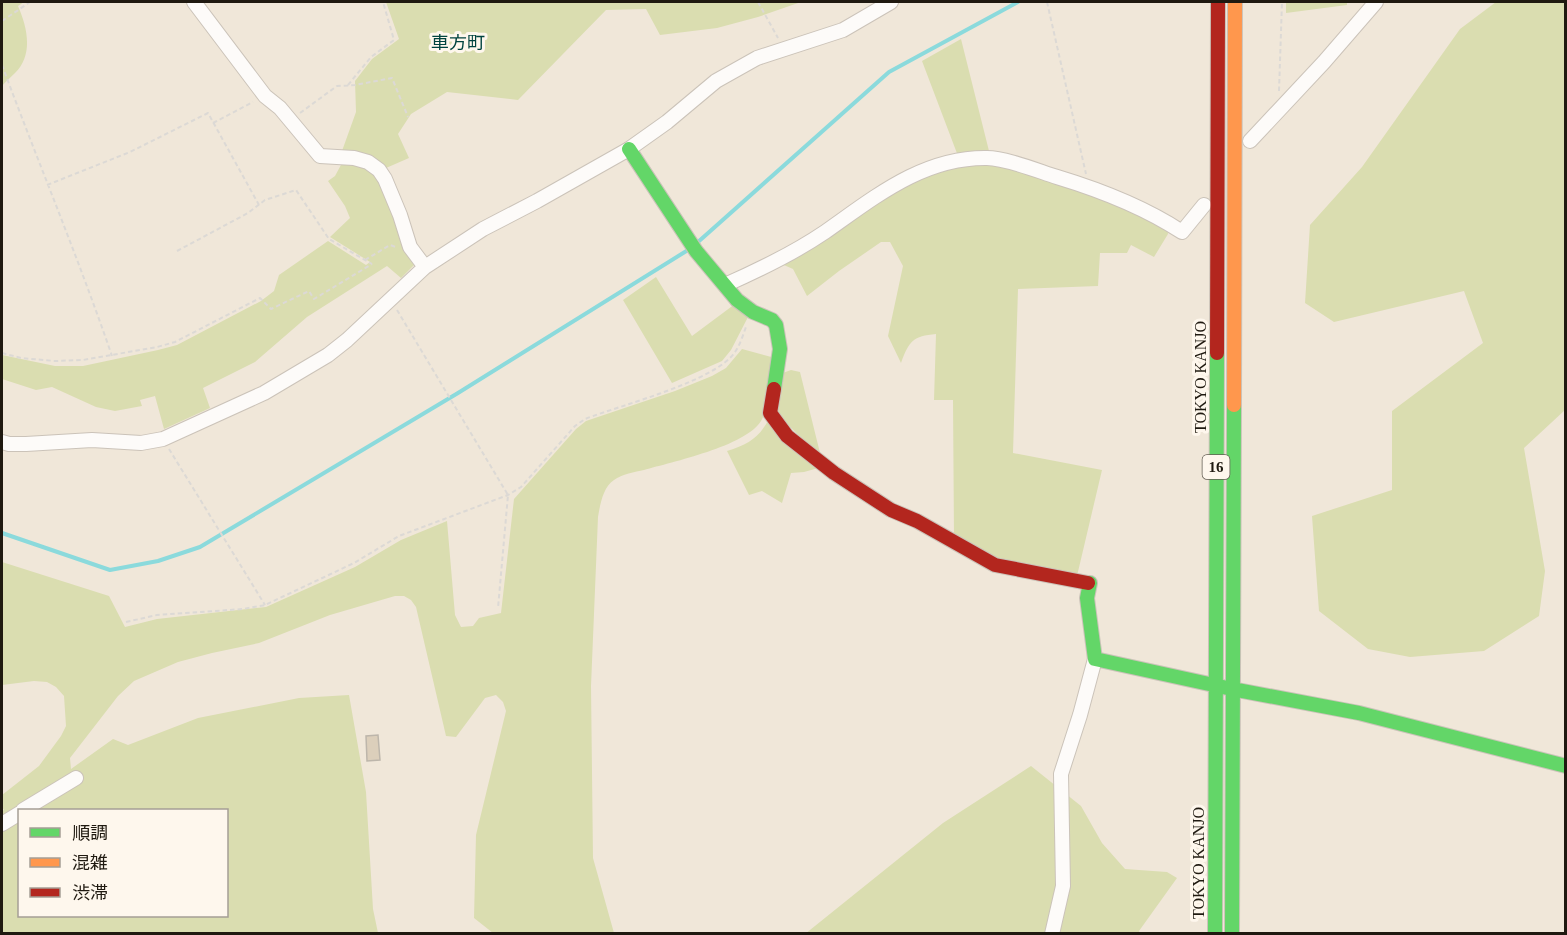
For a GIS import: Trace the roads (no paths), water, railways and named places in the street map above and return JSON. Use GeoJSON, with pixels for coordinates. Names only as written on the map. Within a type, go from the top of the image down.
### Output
{"type":"FeatureCollection","features":[{"type":"Feature","properties":{"kind":"main road","name":"TOKYO KANJO"},"geometry":{"type":"LineString","coordinates":[[1215,933],[1218,2]]}},
{"type":"Feature","properties":{"kind":"main road","name":"TOKYO KANJO"},"geometry":{"type":"LineString","coordinates":[[1232,933],[1235,2]]}},
{"type":"Feature","properties":{"kind":"main road"},"geometry":{"type":"LineString","coordinates":[[629,149],[692,245],[737,300],[753,312],[772,320],[776,326],[780,349],[770,413],[787,436],[862,493],[995,565],[1090,583],[1087,598],[1095,659],[1232,689],[1359,713],[1566,766]]}},
{"type":"Feature","properties":{"kind":"street"},"geometry":{"type":"LineString","coordinates":[[194,2],[265,96],[290,120],[320,156],[354,158],[368,162],[379,170],[386,179],[410,247],[425,267]]}},
{"type":"Feature","properties":{"kind":"street"},"geometry":{"type":"LineString","coordinates":[[2,442],[26,444],[92,440],[141,443],[163,439],[264,393],[300,373],[347,340],[425,267],[483,229],[629,149],[716,81],[757,58],[843,30],[891,2]]}},
{"type":"Feature","properties":{"kind":"street"},"geometry":{"type":"LineString","coordinates":[[1250,141],[1376,2]]}},
{"type":"Feature","properties":{"kind":"street"},"geometry":{"type":"LineString","coordinates":[[725,285],[800,247],[892,185],[925,169],[959,159],[990,158],[1090,187],[1162,219],[1182,232],[1204,205]]}},
{"type":"Feature","properties":{"kind":"street"},"geometry":{"type":"LineString","coordinates":[[1052,933],[1063,886],[1061,774],[1095,659]]}},
{"type":"Feature","properties":{"kind":"street"},"geometry":{"type":"LineString","coordinates":[[26,809],[75,778]]}},
{"type":"Feature","properties":{"kind":"street"},"geometry":{"type":"LineString","coordinates":[[2,824],[18,814]]}},
{"type":"Feature","properties":{"kind":"waterway"},"geometry":{"type":"LineString","coordinates":[[698,242],[889,72],[1018,2]]}},
{"type":"Feature","properties":{"kind":"waterway"},"geometry":{"type":"LineString","coordinates":[[2,533],[110,570],[158,561],[200,547],[458,393],[688,250]]}},
{"type":"Feature","properties":{"kind":"district","name":"車方町"},"geometry":{"type":"Point","coordinates":[458,43]}}]}
